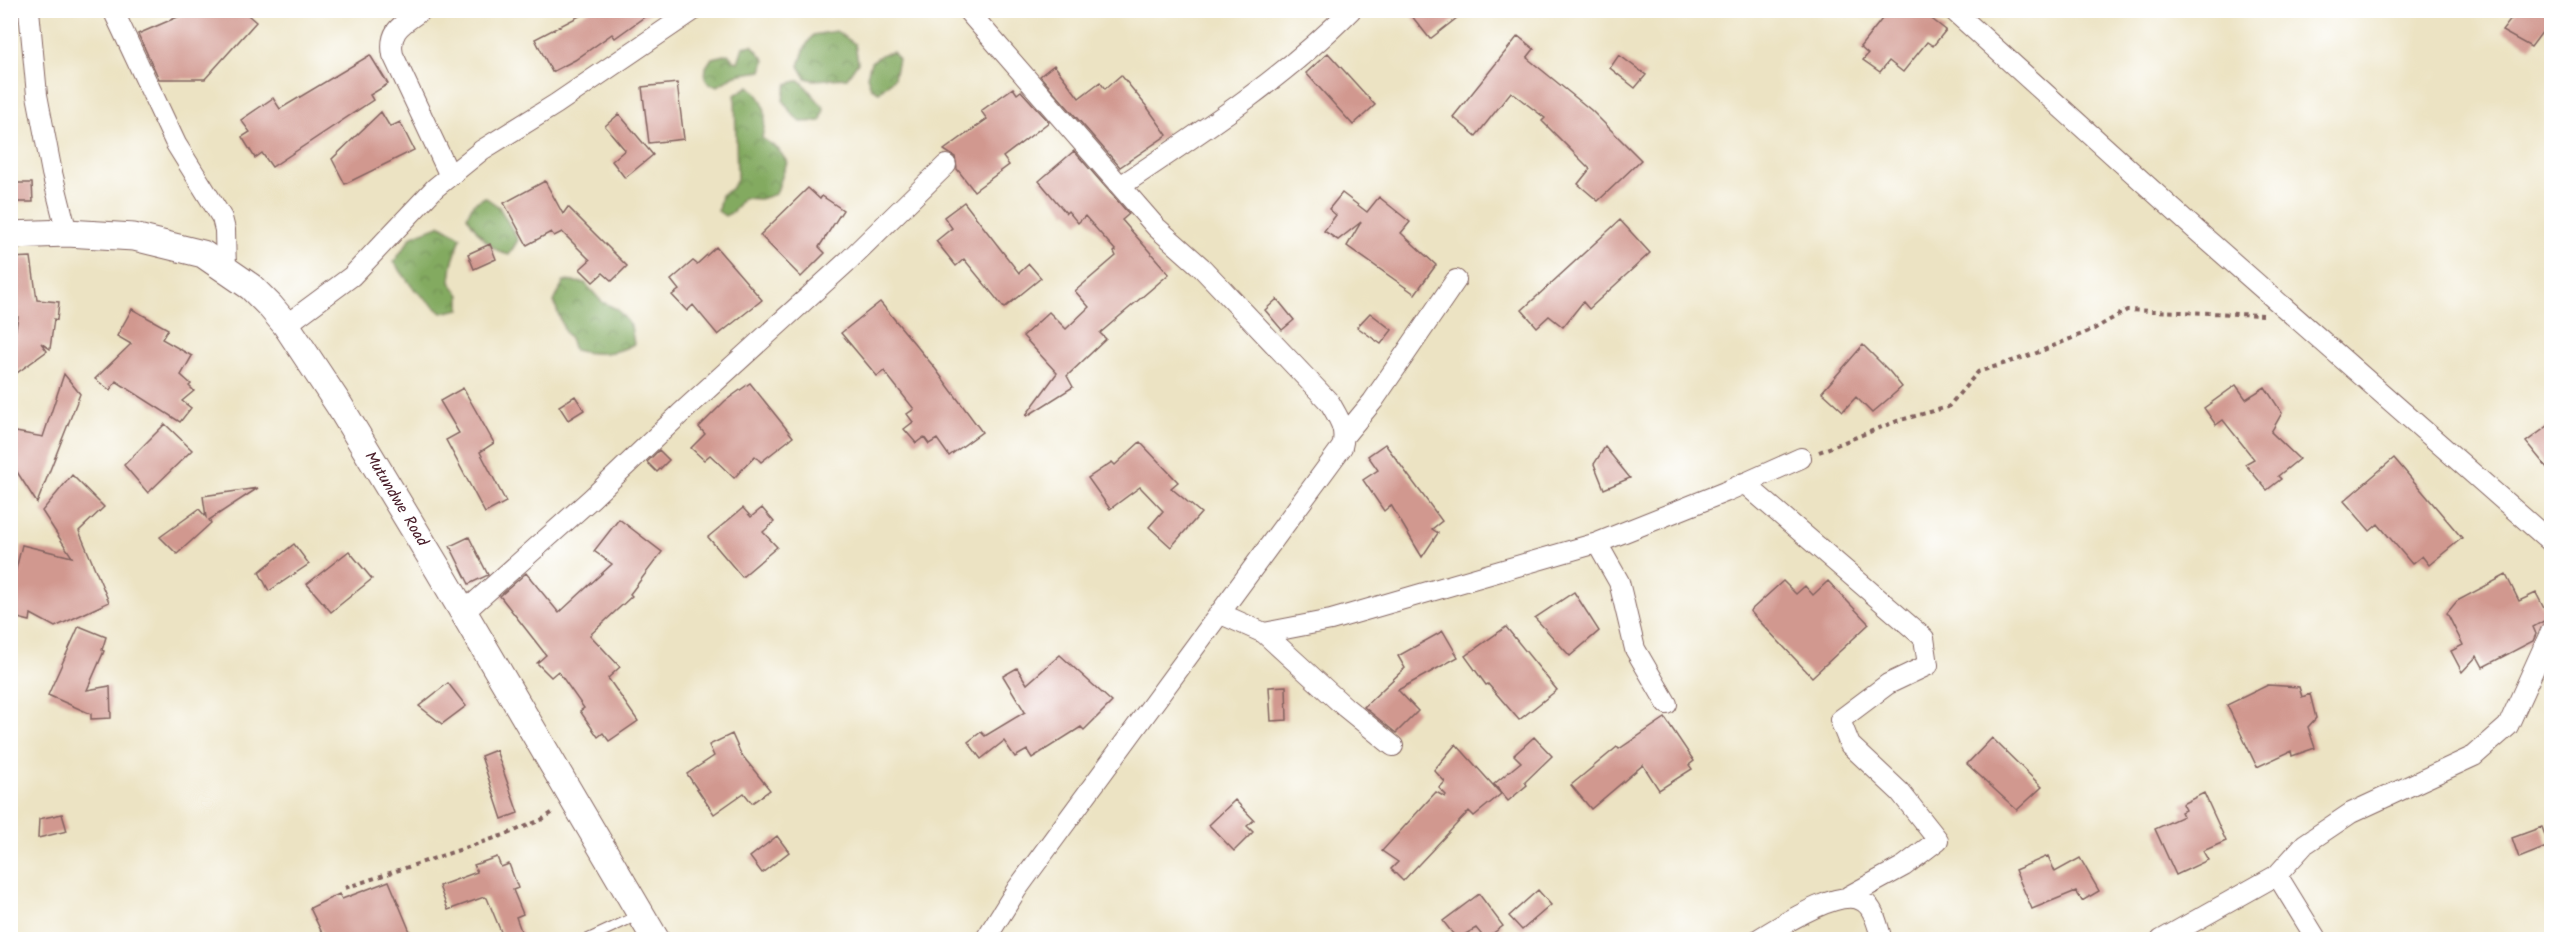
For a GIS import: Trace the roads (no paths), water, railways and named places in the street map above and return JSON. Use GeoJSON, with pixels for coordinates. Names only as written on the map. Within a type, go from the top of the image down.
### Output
{"type":"FeatureCollection","features":[{"type":"Feature","properties":{"kind":"main road","name":"Mutundwe Road"},"geometry":{"type":"LineString","coordinates":[[10,235],[67,233],[146,240],[203,254],[251,287],[286,325],[345,414],[656,939]]}},
{"type":"Feature","properties":{"kind":"street"},"geometry":{"type":"LineString","coordinates":[[29,10],[37,94],[52,173],[67,233]]}},
{"type":"Feature","properties":{"kind":"street"},"geometry":{"type":"LineString","coordinates":[[113,10],[176,144],[222,218],[225,230],[226,271]]}},
{"type":"Feature","properties":{"kind":"street"},"geometry":{"type":"LineString","coordinates":[[422,10],[393,35],[391,44],[393,55],[450,176]]}},
{"type":"Feature","properties":{"kind":"street"},"geometry":{"type":"LineString","coordinates":[[286,325],[352,276],[435,188],[482,150],[565,98],[694,10]]}},
{"type":"Feature","properties":{"kind":"street"},"geometry":{"type":"LineString","coordinates":[[967,10],[1122,185],[1156,227],[1201,267],[1330,403],[1344,428],[1345,435],[1342,447],[1017,889],[985,939]]}},
{"type":"Feature","properties":{"kind":"street"},"geometry":{"type":"LineString","coordinates":[[1122,185],[1196,135],[1316,46],[1351,10]]}},
{"type":"Feature","properties":{"kind":"street"},"geometry":{"type":"LineString","coordinates":[[1953,10],[2187,222],[2552,543]]}},
{"type":"Feature","properties":{"kind":"street"},"geometry":{"type":"LineString","coordinates":[[464,613],[592,498],[841,267],[946,165]]}},
{"type":"Feature","properties":{"kind":"street"},"geometry":{"type":"LineString","coordinates":[[1345,435],[1373,401],[1456,280]]}},
{"type":"Feature","properties":{"kind":"street"},"geometry":{"type":"LineString","coordinates":[[1264,633],[1331,620],[1597,543],[1801,458]]}},
{"type":"Feature","properties":{"kind":"street"},"geometry":{"type":"LineString","coordinates":[[1744,483],[1924,638],[1928,665],[1888,684],[1840,720],[1850,745],[1900,792],[1938,840],[1904,866],[1850,896],[1818,906],[1757,939]]}},
{"type":"Feature","properties":{"kind":"street"},"geometry":{"type":"LineString","coordinates":[[1597,543],[1618,582],[1635,649],[1667,704]]}},
{"type":"Feature","properties":{"kind":"street"},"geometry":{"type":"LineString","coordinates":[[1219,613],[1264,633],[1345,707],[1393,746]]}},
{"type":"Feature","properties":{"kind":"street"},"geometry":{"type":"LineString","coordinates":[[2161,939],[2277,875],[2305,844],[2350,813],[2474,756],[2508,726],[2552,629]]}},
{"type":"Feature","properties":{"kind":"street"},"geometry":{"type":"LineString","coordinates":[[2277,875],[2317,939]]}},
{"type":"Feature","properties":{"kind":"street"},"geometry":{"type":"LineString","coordinates":[[1850,896],[1863,901],[1871,909],[1882,939]]}},
{"type":"Feature","properties":{"kind":"lane"},"geometry":{"type":"LineString","coordinates":[[585,939],[641,914]]}}]}
